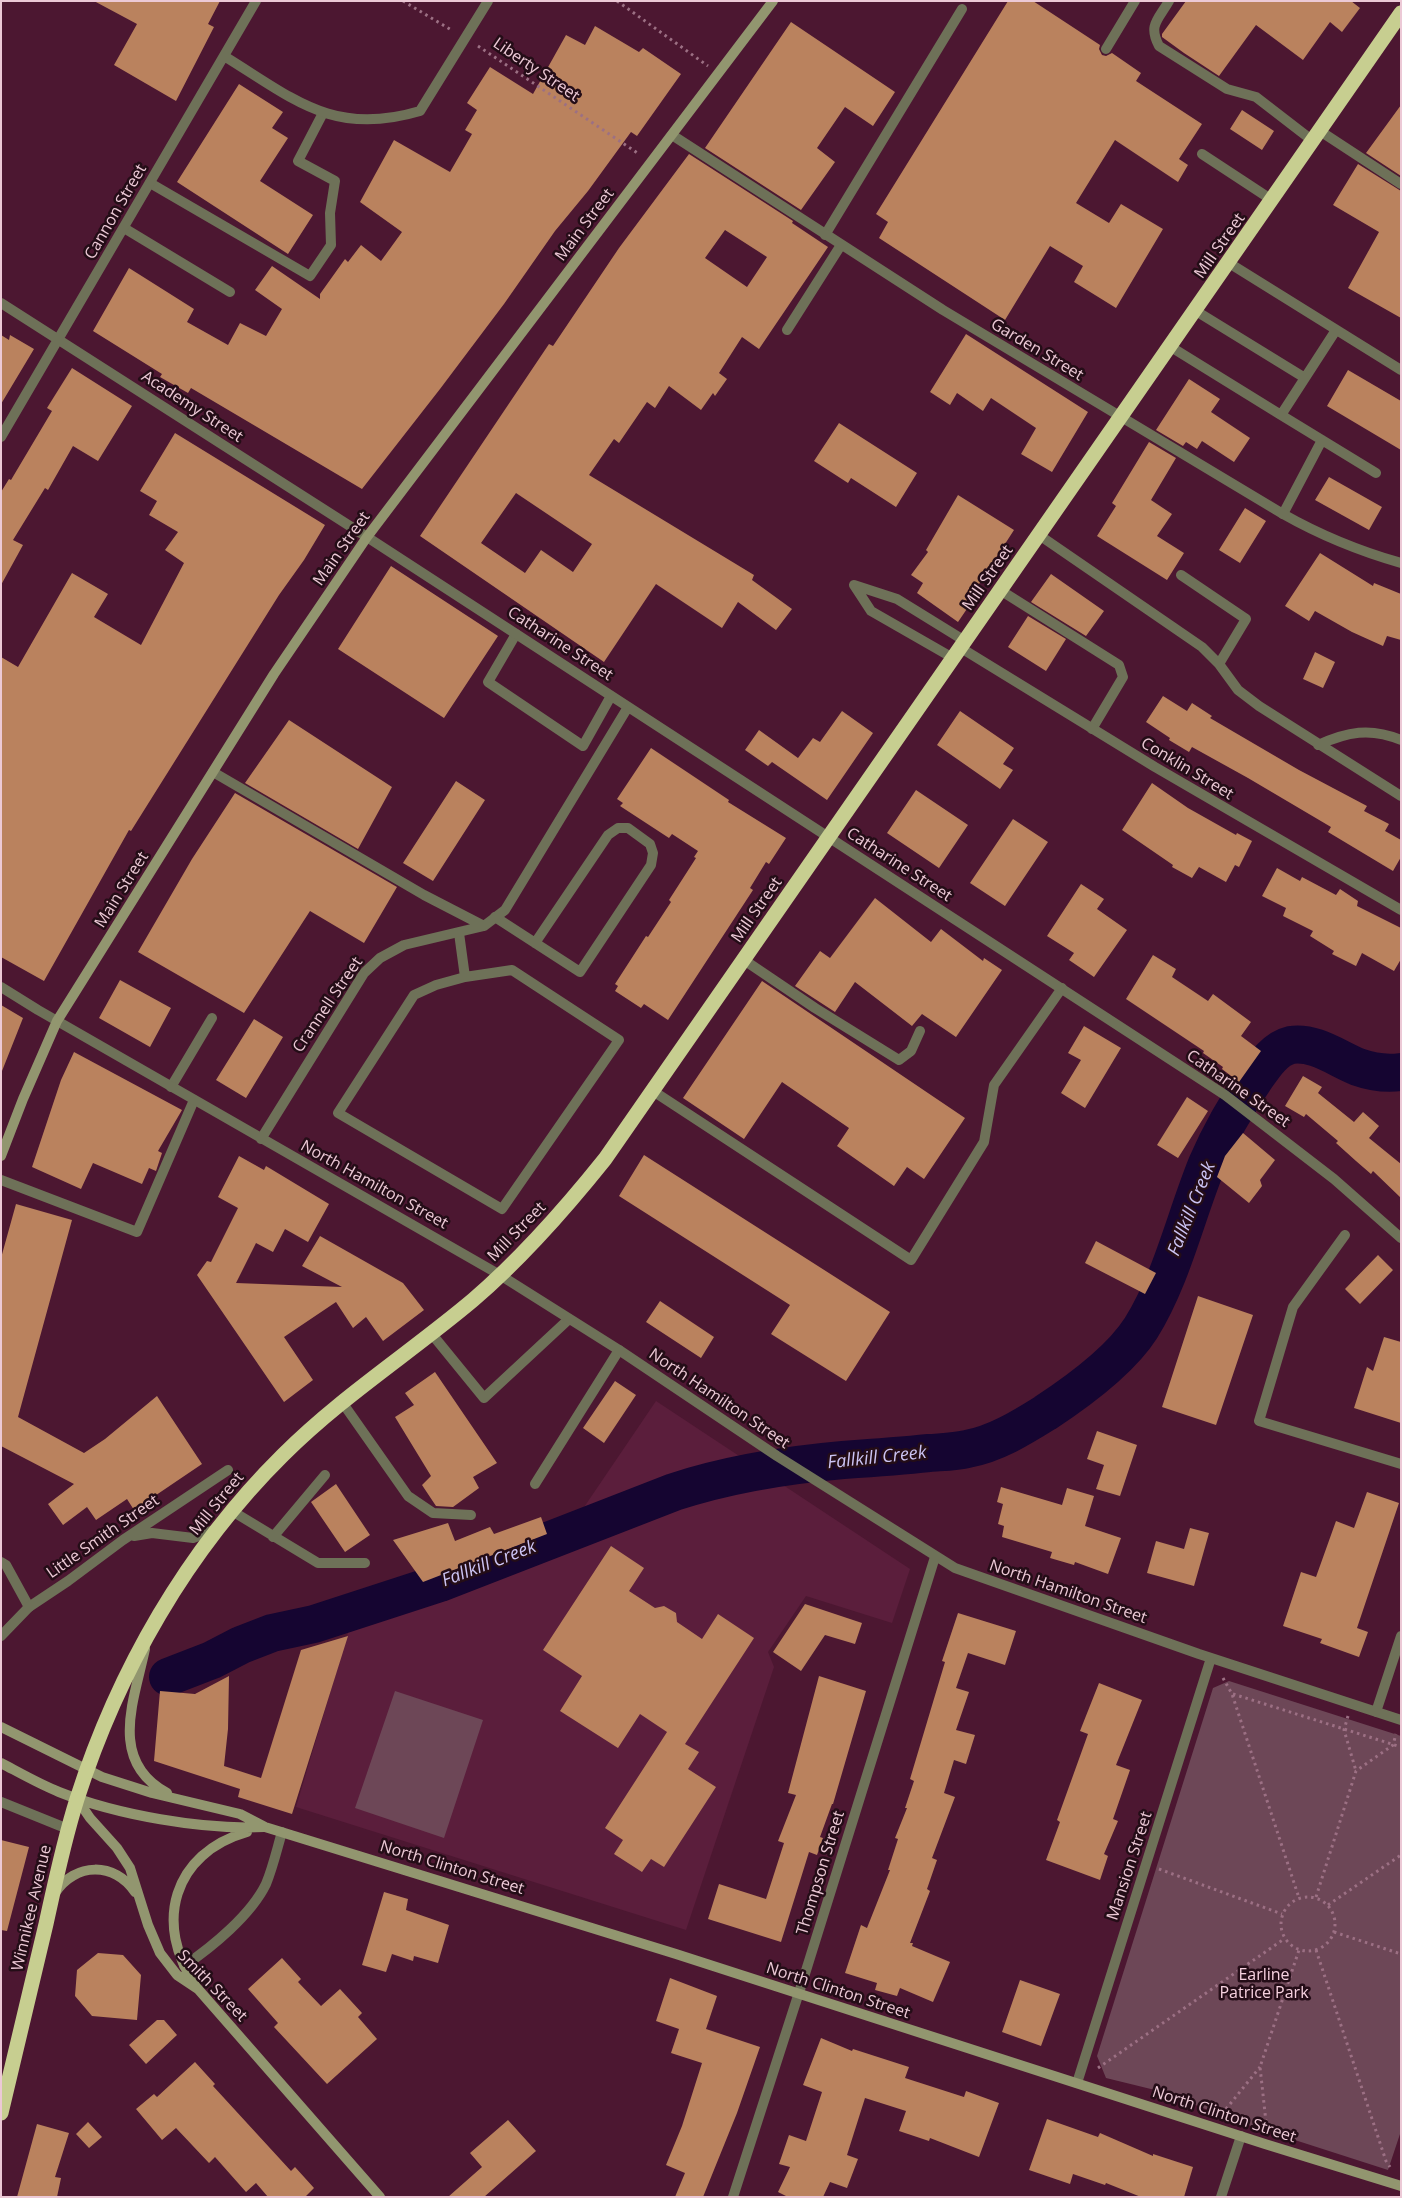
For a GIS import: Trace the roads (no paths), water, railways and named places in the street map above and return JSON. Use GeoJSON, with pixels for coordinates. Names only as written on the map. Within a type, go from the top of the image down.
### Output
{"type":"FeatureCollection","features":[{"type":"Feature","properties":{"kind":"highway","name":"Mill Street"},"geometry":{"type":"LineString","coordinates":[[87,1770],[115,1700],[148,1635],[187,1571],[232,1511],[282,1456],[342,1402],[430,1334],[500,1275],[558,1216],[584,1186],[653,1091],[1401,13]]}},
{"type":"Feature","properties":{"kind":"highway","name":"Winnikee Avenue"},"geometry":{"type":"LineString","coordinates":[[1,2113],[68,1829],[87,1770]]}},
{"type":"Feature","properties":{"kind":"street","name":"Cannon Street"},"geometry":{"type":"LineString","coordinates":[[1,437],[256,1]]}},
{"type":"Feature","properties":{"kind":"street"},"geometry":{"type":"LineString","coordinates":[[224,56],[299,102],[323,113],[339,118],[371,120],[400,117],[420,111],[488,1]]}},
{"type":"Feature","properties":{"kind":"street","name":"Main Street"},"geometry":{"type":"LineString","coordinates":[[1,1156],[23,1098],[57,1021],[274,674],[367,537],[773,1]]}},
{"type":"Feature","properties":{"kind":"street"},"geometry":{"type":"LineString","coordinates":[[1106,49],[1135,1]]}},
{"type":"Feature","properties":{"kind":"street"},"geometry":{"type":"LineString","coordinates":[[1169,1],[1153,29],[1153,35],[1159,46],[1226,89],[1256,97],[1317,136],[1401,184]]}},
{"type":"Feature","properties":{"kind":"street"},"geometry":{"type":"LineString","coordinates":[[825,235],[962,9]]}},
{"type":"Feature","properties":{"kind":"street"},"geometry":{"type":"LineString","coordinates":[[150,183],[310,276],[331,245],[330,213],[335,181],[298,161],[323,113]]}},
{"type":"Feature","properties":{"kind":"street","name":"Garden Street"},"geometry":{"type":"LineString","coordinates":[[672,135],[841,245],[1121,418],[1283,514],[1310,529],[1362,552],[1401,563]]}},
{"type":"Feature","properties":{"kind":"street"},"geometry":{"type":"LineString","coordinates":[[1202,154],[1272,200]]}},
{"type":"Feature","properties":{"kind":"street"},"geometry":{"type":"LineString","coordinates":[[124,228],[230,292]]}},
{"type":"Feature","properties":{"kind":"street"},"geometry":{"type":"LineString","coordinates":[[787,330],[841,245]]}},
{"type":"Feature","properties":{"kind":"street"},"geometry":{"type":"LineString","coordinates":[[1229,263],[1401,370]]}},
{"type":"Feature","properties":{"kind":"street","name":"Academy Street"},"geometry":{"type":"LineString","coordinates":[[1,303],[59,338],[367,537]]}},
{"type":"Feature","properties":{"kind":"street"},"geometry":{"type":"LineString","coordinates":[[1196,311],[1305,378]]}},
{"type":"Feature","properties":{"kind":"street"},"geometry":{"type":"LineString","coordinates":[[1281,415],[1336,330]]}},
{"type":"Feature","properties":{"kind":"street"},"geometry":{"type":"LineString","coordinates":[[1170,347],[1376,473]]}},
{"type":"Feature","properties":{"kind":"street"},"geometry":{"type":"LineString","coordinates":[[1283,514],[1322,440]]}},
{"type":"Feature","properties":{"kind":"street"},"geometry":{"type":"LineString","coordinates":[[1040,535],[1202,647],[1219,664],[1238,690],[1259,706],[1401,796]]}},
{"type":"Feature","properties":{"kind":"street","name":"Catharine Street"},"geometry":{"type":"LineString","coordinates":[[367,537],[1225,1095],[1334,1179],[1401,1238]]}},
{"type":"Feature","properties":{"kind":"street"},"geometry":{"type":"LineString","coordinates":[[1181,575],[1246,619],[1219,664]]}},
{"type":"Feature","properties":{"kind":"street"},"geometry":{"type":"LineString","coordinates":[[854,585],[897,599],[960,649],[871,611],[854,585]]}},
{"type":"Feature","properties":{"kind":"street"},"geometry":{"type":"LineString","coordinates":[[1000,590],[1119,665],[1123,677],[1092,729]]}},
{"type":"Feature","properties":{"kind":"street"},"geometry":{"type":"LineString","coordinates":[[516,634],[488,682],[583,746],[611,696]]}},
{"type":"Feature","properties":{"kind":"street","name":"Conklin Street"},"geometry":{"type":"LineString","coordinates":[[960,649],[1308,858],[1401,910]]}},
{"type":"Feature","properties":{"kind":"street","name":"Crannell Street"},"geometry":{"type":"LineString","coordinates":[[261,1139],[364,973],[380,958],[404,945],[484,926],[505,910],[628,707]]}},
{"type":"Feature","properties":{"kind":"street"},"geometry":{"type":"LineString","coordinates":[[1318,745],[1336,737],[1368,730],[1401,740]]}},
{"type":"Feature","properties":{"kind":"street"},"geometry":{"type":"LineString","coordinates":[[213,772],[424,895],[484,926]]}},
{"type":"Feature","properties":{"kind":"street"},"geometry":{"type":"LineString","coordinates":[[495,917],[535,943],[580,972],[650,865],[653,854],[650,844],[628,828],[618,828],[608,835],[535,943]]}},
{"type":"Feature","properties":{"kind":"street"},"geometry":{"type":"LineString","coordinates":[[458,933],[465,976]]}},
{"type":"Feature","properties":{"kind":"street"},"geometry":{"type":"LineString","coordinates":[[744,960],[815,1008],[899,1060],[911,1051],[920,1031]]}},
{"type":"Feature","properties":{"kind":"street"},"geometry":{"type":"LineString","coordinates":[[512,970],[619,1040],[502,1209],[338,1113],[414,995],[436,985],[465,976],[512,970]]}},
{"type":"Feature","properties":{"kind":"street","name":"North Hamilton Street"},"geometry":{"type":"LineString","coordinates":[[1,987],[261,1139],[500,1275],[570,1318],[777,1456],[935,1558],[955,1568],[1211,1658],[1401,1720]]}},
{"type":"Feature","properties":{"kind":"street"},"geometry":{"type":"LineString","coordinates":[[653,1091],[910,1260],[984,1142],[994,1085],[1062,988]]}},
{"type":"Feature","properties":{"kind":"street"},"geometry":{"type":"LineString","coordinates":[[171,1087],[212,1018]]}},
{"type":"Feature","properties":{"kind":"street"},"geometry":{"type":"LineString","coordinates":[[1,1180],[136,1232],[194,1100]]}},
{"type":"Feature","properties":{"kind":"street"},"geometry":{"type":"LineString","coordinates":[[1345,1235],[1293,1306],[1259,1421],[1401,1464]]}},
{"type":"Feature","properties":{"kind":"street"},"geometry":{"type":"LineString","coordinates":[[430,1334],[484,1398],[570,1318]]}},
{"type":"Feature","properties":{"kind":"street"},"geometry":{"type":"LineString","coordinates":[[536,1484],[619,1350]]}},
{"type":"Feature","properties":{"kind":"street"},"geometry":{"type":"LineString","coordinates":[[342,1402],[408,1496],[433,1512],[471,1515]]}},
{"type":"Feature","properties":{"kind":"street","name":"Little Smith Street"},"geometry":{"type":"LineString","coordinates":[[1,1636],[29,1607],[123,1540],[228,1470]]}},
{"type":"Feature","properties":{"kind":"street"},"geometry":{"type":"LineString","coordinates":[[273,1537],[324,1475]]}},
{"type":"Feature","properties":{"kind":"street"},"geometry":{"type":"LineString","coordinates":[[232,1511],[318,1563],[365,1563]]}},
{"type":"Feature","properties":{"kind":"street"},"geometry":{"type":"LineString","coordinates":[[123,1540],[152,1533],[193,1538],[204,1535],[222,1524]]}},
{"type":"Feature","properties":{"kind":"street","name":"Thompson Street"},"geometry":{"type":"LineString","coordinates":[[733,2197],[799,1994],[935,1558]]}},
{"type":"Feature","properties":{"kind":"street"},"geometry":{"type":"LineString","coordinates":[[1,1562],[6,1565],[29,1607]]}},
{"type":"Feature","properties":{"kind":"street"},"geometry":{"type":"LineString","coordinates":[[148,1635],[131,1714],[130,1748],[142,1774],[161,1790],[181,1800]]}},
{"type":"Feature","properties":{"kind":"street"},"geometry":{"type":"LineString","coordinates":[[1376,1712],[1401,1636]]}},
{"type":"Feature","properties":{"kind":"street","name":"Mansion Street"},"geometry":{"type":"LineString","coordinates":[[1076,2083],[1211,1658]]}},
{"type":"Feature","properties":{"kind":"street","name":"North Clinton Street"},"geometry":{"type":"LineString","coordinates":[[1,1727],[87,1770],[125,1785],[240,1814],[265,1827],[799,1994],[1401,2186]]}},
{"type":"Feature","properties":{"kind":"street","name":"North Clinton Street"},"geometry":{"type":"LineString","coordinates":[[1,1763],[48,1787],[77,1799],[109,1808],[203,1825],[236,1828],[265,1827]]}},
{"type":"Feature","properties":{"kind":"street","name":"Smith Street"},"geometry":{"type":"LineString","coordinates":[[77,1799],[90,1818],[124,1858],[134,1876],[148,1925],[160,1954],[177,1975],[198,1989],[380,2197]]}},
{"type":"Feature","properties":{"kind":"street"},"geometry":{"type":"LineString","coordinates":[[1,1802],[68,1829]]}},
{"type":"Feature","properties":{"kind":"street"},"geometry":{"type":"LineString","coordinates":[[198,1989],[184,1966],[178,1951],[173,1925],[174,1910],[184,1879],[191,1867],[212,1847],[236,1835],[265,1827]]}},
{"type":"Feature","properties":{"kind":"street"},"geometry":{"type":"LineString","coordinates":[[184,1966],[199,1956],[249,1910],[265,1884],[282,1832]]}},
{"type":"Feature","properties":{"kind":"street"},"geometry":{"type":"LineString","coordinates":[[52,1897],[70,1877],[85,1870],[96,1869],[116,1873],[124,1879],[131,1885],[142,1904]]}},
{"type":"Feature","properties":{"kind":"street"},"geometry":{"type":"LineString","coordinates":[[1221,2197],[1241,2136]]}},
{"type":"Feature","properties":{"kind":"waterway","name":"Fallkill Creek"},"geometry":{"type":"LineString","coordinates":[[168,1677],[272,1633],[314,1624],[440,1583],[674,1492],[758,1471],[843,1460],[962,1450],[977,1447],[1008,1435],[1045,1413],[1084,1386],[1122,1352],[1141,1328],[1152,1309],[1170,1268],[1199,1184],[1217,1142],[1247,1090],[1274,1054],[1285,1047],[1300,1044],[1317,1048],[1363,1069],[1384,1073],[1401,1072]]}},
{"type":"Feature","properties":{"kind":"park label","name":"Earline Patrice Park"},"geometry":{"type":"Point","coordinates":[1264,1984]}}]}
